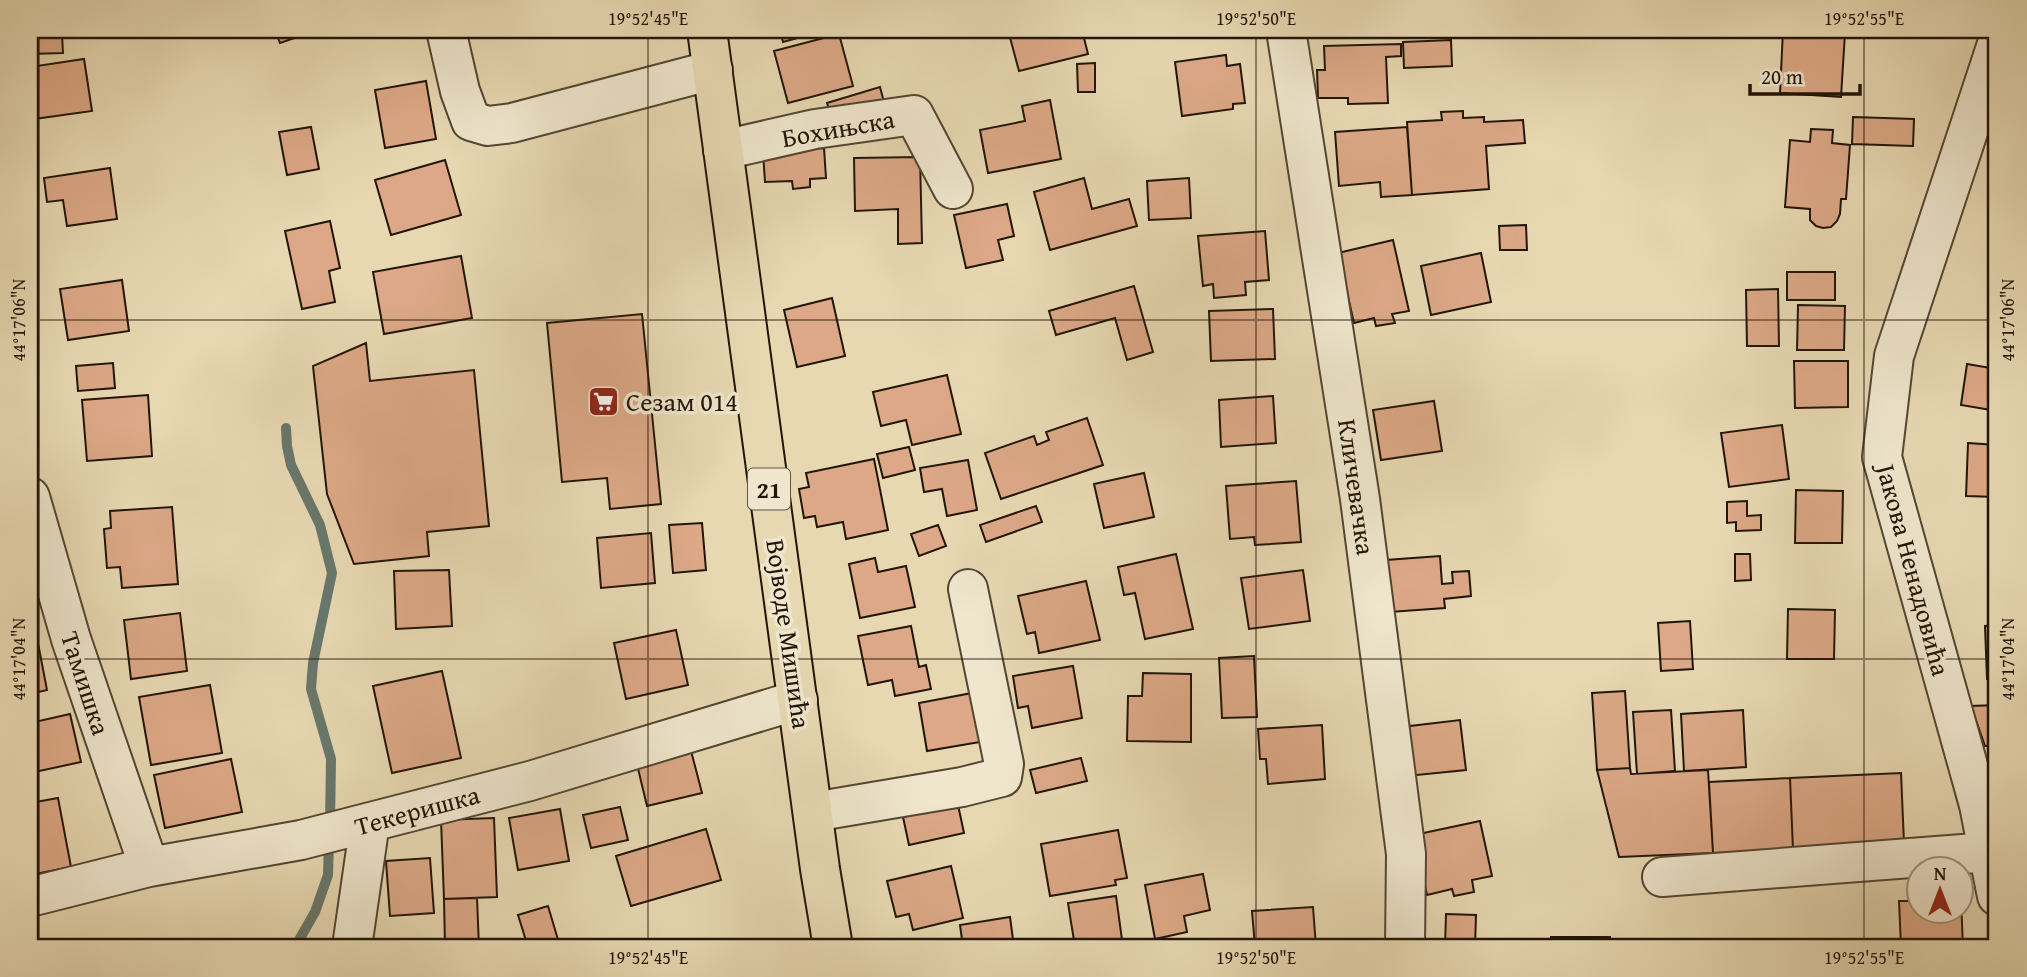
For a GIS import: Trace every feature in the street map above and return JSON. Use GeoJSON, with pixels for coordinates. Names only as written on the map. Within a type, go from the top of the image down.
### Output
{"type":"FeatureCollection","features":[{"type":"Feature","properties":{"kind":"main road","name":"Војводе Мишића"},"geometry":{"type":"LineString","coordinates":[[707,30],[833,947]]}},
{"type":"Feature","properties":{"kind":"street"},"geometry":{"type":"LineString","coordinates":[[446,30],[460,91],[471,121],[488,126],[512,123],[713,70]]}},
{"type":"Feature","properties":{"kind":"street","name":"Кличевачка"},"geometry":{"type":"LineString","coordinates":[[1286,30],[1358,485],[1401,811],[1406,854],[1405,947]]}},
{"type":"Feature","properties":{"kind":"street","name":"Јакова Ненадовића"},"geometry":{"type":"LineString","coordinates":[[1997,44],[1894,356],[1882,457],[1979,805],[1997,896]]}},
{"type":"Feature","properties":{"kind":"street","name":"Бохињска"},"geometry":{"type":"LineString","coordinates":[[723,150],[815,129],[914,115],[953,188]]}},
{"type":"Feature","properties":{"kind":"street","name":"Тамишка"},"geometry":{"type":"LineString","coordinates":[[30,497],[71,639],[149,867]]}},
{"type":"Feature","properties":{"kind":"street"},"geometry":{"type":"LineString","coordinates":[[813,812],[962,787],[1002,777],[1004,764],[968,589]]}},
{"type":"Feature","properties":{"kind":"street","name":"Текеришка"},"geometry":{"type":"LineString","coordinates":[[30,897],[149,867],[300,840],[530,781],[798,699]]}},
{"type":"Feature","properties":{"kind":"street"},"geometry":{"type":"LineString","coordinates":[[352,947],[363,824]]}},
{"type":"Feature","properties":{"kind":"street"},"geometry":{"type":"LineString","coordinates":[[1662,877],[1989,852]]}},
{"type":"Feature","properties":{"kind":"building"},"geometry":{"type":"Polygon","coordinates":[[[30,30],[89,30],[89,33],[62,34],[63,53],[30,54],[30,30]]]}},
{"type":"Feature","properties":{"kind":"building"},"geometry":{"type":"Polygon","coordinates":[[[275,30],[318,30],[280,43],[275,30]]]}},
{"type":"Feature","properties":{"kind":"building"},"geometry":{"type":"Polygon","coordinates":[[[780,30],[827,30],[783,42],[780,30]]]}},
{"type":"Feature","properties":{"kind":"building"},"geometry":{"type":"Polygon","coordinates":[[[1008,30],[1082,30],[1088,54],[1019,71],[1008,30]]]}},
{"type":"Feature","properties":{"kind":"building"},"geometry":{"type":"Polygon","coordinates":[[[1783,30],[1845,33],[1841,97],[1780,93],[1783,30]]]}},
{"type":"Feature","properties":{"kind":"building"},"geometry":{"type":"Polygon","coordinates":[[[839,34],[853,86],[788,103],[774,51],[839,34]]]}},
{"type":"Feature","properties":{"kind":"building"},"geometry":{"type":"Polygon","coordinates":[[[1451,40],[1452,66],[1404,68],[1403,42],[1451,40]]]}},
{"type":"Feature","properties":{"kind":"building"},"geometry":{"type":"Polygon","coordinates":[[[1401,44],[1401,56],[1386,57],[1388,103],[1348,104],[1348,98],[1318,98],[1317,70],[1325,70],[1324,46],[1401,44]]]}},
{"type":"Feature","properties":{"kind":"building"},"geometry":{"type":"Polygon","coordinates":[[[1226,55],[1227,66],[1240,64],[1245,103],[1233,104],[1233,109],[1182,116],[1175,62],[1226,55]]]}},
{"type":"Feature","properties":{"kind":"building"},"geometry":{"type":"Polygon","coordinates":[[[84,59],[92,111],[34,119],[30,67],[84,59]]]}},
{"type":"Feature","properties":{"kind":"building"},"geometry":{"type":"Polygon","coordinates":[[[1095,63],[1095,92],[1078,92],[1077,64],[1095,63]]]}},
{"type":"Feature","properties":{"kind":"building"},"geometry":{"type":"Polygon","coordinates":[[[426,81],[436,139],[385,148],[375,90],[426,81]]]}},
{"type":"Feature","properties":{"kind":"building"},"geometry":{"type":"Polygon","coordinates":[[[880,87],[885,106],[833,121],[827,103],[880,87]]]}},
{"type":"Feature","properties":{"kind":"building"},"geometry":{"type":"Polygon","coordinates":[[[1050,100],[1061,159],[988,173],[980,130],[1025,121],[1022,106],[1050,100]]]}},
{"type":"Feature","properties":{"kind":"building"},"geometry":{"type":"Polygon","coordinates":[[[1463,111],[1463,118],[1484,117],[1484,122],[1523,120],[1525,143],[1486,146],[1489,189],[1412,195],[1407,122],[1442,120],[1441,112],[1463,111]]]}},
{"type":"Feature","properties":{"kind":"building"},"geometry":{"type":"Polygon","coordinates":[[[1853,117],[1914,119],[1913,146],[1852,144],[1853,117]]]}},
{"type":"Feature","properties":{"kind":"building"},"geometry":{"type":"Polygon","coordinates":[[[311,127],[319,169],[287,175],[279,132],[311,127]]]}},
{"type":"Feature","properties":{"kind":"building"},"geometry":{"type":"Polygon","coordinates":[[[1407,127],[1412,195],[1381,197],[1380,182],[1339,186],[1335,132],[1407,127]]]}},
{"type":"Feature","properties":{"kind":"building"},"geometry":{"type":"Polygon","coordinates":[[[1811,129],[1833,130],[1832,143],[1850,145],[1846,199],[1841,199],[1840,214],[1831,227],[1816,226],[1810,220],[1810,209],[1785,207],[1790,140],[1810,142],[1811,129]]]}},
{"type":"Feature","properties":{"kind":"building"},"geometry":{"type":"Polygon","coordinates":[[[824,148],[826,178],[810,179],[810,187],[793,189],[792,181],[765,182],[763,152],[824,148]]]}},
{"type":"Feature","properties":{"kind":"building"},"geometry":{"type":"Polygon","coordinates":[[[920,157],[922,243],[898,244],[898,209],[855,211],[854,158],[920,157]]]}},
{"type":"Feature","properties":{"kind":"building"},"geometry":{"type":"Polygon","coordinates":[[[445,160],[461,215],[391,235],[375,180],[445,160]]]}},
{"type":"Feature","properties":{"kind":"building"},"geometry":{"type":"Polygon","coordinates":[[[110,168],[117,219],[67,226],[63,200],[47,202],[44,178],[110,168]]]}},
{"type":"Feature","properties":{"kind":"building"},"geometry":{"type":"Polygon","coordinates":[[[1084,178],[1092,209],[1129,199],[1137,226],[1050,250],[1034,192],[1084,178]]]}},
{"type":"Feature","properties":{"kind":"building"},"geometry":{"type":"Polygon","coordinates":[[[1189,178],[1191,218],[1149,220],[1147,181],[1189,178]]]}},
{"type":"Feature","properties":{"kind":"building"},"geometry":{"type":"Polygon","coordinates":[[[1007,204],[1014,236],[998,240],[1003,260],[966,268],[954,215],[1007,204]]]}},
{"type":"Feature","properties":{"kind":"building"},"geometry":{"type":"Polygon","coordinates":[[[330,221],[340,268],[329,271],[335,302],[302,309],[285,231],[330,221]]]}},
{"type":"Feature","properties":{"kind":"building"},"geometry":{"type":"Polygon","coordinates":[[[1526,225],[1527,250],[1500,250],[1499,226],[1526,225]]]}},
{"type":"Feature","properties":{"kind":"building"},"geometry":{"type":"Polygon","coordinates":[[[1265,231],[1269,280],[1245,282],[1246,295],[1214,298],[1213,284],[1203,286],[1198,236],[1265,231]]]}},
{"type":"Feature","properties":{"kind":"building"},"geometry":{"type":"Polygon","coordinates":[[[1393,240],[1409,311],[1392,314],[1395,323],[1376,326],[1374,318],[1354,323],[1338,253],[1393,240]]]}},
{"type":"Feature","properties":{"kind":"building"},"geometry":{"type":"Polygon","coordinates":[[[1481,253],[1491,302],[1431,315],[1421,266],[1481,253]]]}},
{"type":"Feature","properties":{"kind":"building"},"geometry":{"type":"Polygon","coordinates":[[[461,256],[472,318],[384,334],[373,272],[461,256]]]}},
{"type":"Feature","properties":{"kind":"building"},"geometry":{"type":"Polygon","coordinates":[[[1787,272],[1835,272],[1835,300],[1787,300],[1787,272]]]}},
{"type":"Feature","properties":{"kind":"building"},"geometry":{"type":"Polygon","coordinates":[[[122,280],[129,331],[68,340],[60,289],[122,280]]]}},
{"type":"Feature","properties":{"kind":"building"},"geometry":{"type":"Polygon","coordinates":[[[1134,286],[1153,352],[1127,360],[1115,318],[1056,335],[1049,311],[1134,286]]]}},
{"type":"Feature","properties":{"kind":"building"},"geometry":{"type":"Polygon","coordinates":[[[1778,289],[1779,346],[1747,346],[1746,290],[1778,289]]]}},
{"type":"Feature","properties":{"kind":"building"},"geometry":{"type":"Polygon","coordinates":[[[832,298],[845,356],[797,367],[784,310],[832,298]]]}},
{"type":"Feature","properties":{"kind":"building"},"geometry":{"type":"Polygon","coordinates":[[[1798,305],[1845,306],[1844,350],[1797,350],[1798,305]]]}},
{"type":"Feature","properties":{"kind":"building"},"geometry":{"type":"Polygon","coordinates":[[[1273,309],[1275,359],[1211,361],[1209,311],[1273,309]]]}},
{"type":"Feature","properties":{"kind":"building","name":"Сезам 014"},"geometry":{"type":"Polygon","coordinates":[[[642,314],[661,504],[610,509],[607,478],[562,482],[547,323],[642,314]]]}},
{"type":"Feature","properties":{"kind":"building"},"geometry":{"type":"Polygon","coordinates":[[[366,343],[370,381],[474,370],[489,526],[427,532],[429,556],[354,564],[327,494],[313,366],[366,343]]]}},
{"type":"Feature","properties":{"kind":"building"},"geometry":{"type":"Polygon","coordinates":[[[1794,361],[1848,361],[1848,407],[1795,408],[1794,361]]]}},
{"type":"Feature","properties":{"kind":"building"},"geometry":{"type":"Polygon","coordinates":[[[113,363],[115,388],[78,391],[76,366],[113,363]]]}},
{"type":"Feature","properties":{"kind":"building"},"geometry":{"type":"Polygon","coordinates":[[[1967,364],[1997,369],[1997,411],[1961,405],[1967,364]]]}},
{"type":"Feature","properties":{"kind":"building"},"geometry":{"type":"Polygon","coordinates":[[[947,375],[961,434],[912,445],[906,420],[881,426],[873,392],[947,375]]]}},
{"type":"Feature","properties":{"kind":"building"},"geometry":{"type":"Polygon","coordinates":[[[148,395],[152,456],[87,461],[82,400],[148,395]]]}},
{"type":"Feature","properties":{"kind":"building"},"geometry":{"type":"Polygon","coordinates":[[[1273,396],[1276,443],[1221,447],[1219,400],[1273,396]]]}},
{"type":"Feature","properties":{"kind":"building"},"geometry":{"type":"Polygon","coordinates":[[[1434,401],[1442,451],[1381,460],[1373,410],[1434,401]]]}},
{"type":"Feature","properties":{"kind":"building"},"geometry":{"type":"Polygon","coordinates":[[[1087,418],[1103,465],[1001,499],[985,453],[1034,436],[1037,445],[1049,440],[1046,432],[1087,418]]]}},
{"type":"Feature","properties":{"kind":"building"},"geometry":{"type":"Polygon","coordinates":[[[1782,425],[1789,479],[1729,487],[1721,433],[1782,425]]]}},
{"type":"Feature","properties":{"kind":"building"},"geometry":{"type":"Polygon","coordinates":[[[1968,443],[1997,445],[1997,497],[1966,496],[1968,443]]]}},
{"type":"Feature","properties":{"kind":"building"},"geometry":{"type":"Polygon","coordinates":[[[909,447],[915,470],[883,478],[877,454],[909,447]]]}},
{"type":"Feature","properties":{"kind":"building"},"geometry":{"type":"Polygon","coordinates":[[[874,459],[888,530],[846,539],[843,522],[817,527],[815,516],[804,518],[799,489],[809,487],[806,473],[874,459]]]}},
{"type":"Feature","properties":{"kind":"building"},"geometry":{"type":"Polygon","coordinates":[[[968,460],[977,510],[947,516],[942,489],[924,492],[920,468],[968,460]]]}},
{"type":"Feature","properties":{"kind":"building"},"geometry":{"type":"Polygon","coordinates":[[[1144,473],[1154,517],[1104,528],[1094,484],[1144,473]]]}},
{"type":"Feature","properties":{"kind":"building"},"geometry":{"type":"Polygon","coordinates":[[[1296,481],[1301,542],[1255,545],[1254,537],[1230,539],[1226,486],[1296,481]]]}},
{"type":"Feature","properties":{"kind":"building"},"geometry":{"type":"Polygon","coordinates":[[[1796,490],[1843,491],[1842,543],[1795,543],[1796,490]]]}},
{"type":"Feature","properties":{"kind":"building"},"geometry":{"type":"Polygon","coordinates":[[[1747,501],[1747,516],[1761,515],[1761,530],[1736,531],[1736,522],[1727,523],[1727,502],[1747,501]]]}},
{"type":"Feature","properties":{"kind":"building"},"geometry":{"type":"Polygon","coordinates":[[[1036,506],[1042,522],[986,542],[980,525],[1036,506]]]}},
{"type":"Feature","properties":{"kind":"building"},"geometry":{"type":"Polygon","coordinates":[[[172,507],[178,584],[122,588],[120,567],[107,568],[104,529],[111,528],[110,511],[172,507]]]}},
{"type":"Feature","properties":{"kind":"building"},"geometry":{"type":"Polygon","coordinates":[[[702,523],[706,570],[673,573],[669,525],[702,523]]]}},
{"type":"Feature","properties":{"kind":"building"},"geometry":{"type":"Polygon","coordinates":[[[938,525],[946,546],[919,556],[911,534],[938,525]]]}},
{"type":"Feature","properties":{"kind":"building"},"geometry":{"type":"Polygon","coordinates":[[[1989,530],[1997,530],[1997,582],[1990,582],[1989,530]]]}},
{"type":"Feature","properties":{"kind":"building"},"geometry":{"type":"Polygon","coordinates":[[[651,533],[655,583],[601,588],[597,538],[651,533]]]}},
{"type":"Feature","properties":{"kind":"building"},"geometry":{"type":"Polygon","coordinates":[[[1176,554],[1193,629],[1145,639],[1135,593],[1124,595],[1118,567],[1176,554]]]}},
{"type":"Feature","properties":{"kind":"building"},"geometry":{"type":"Polygon","coordinates":[[[1735,554],[1750,554],[1751,580],[1735,581],[1735,554]]]}},
{"type":"Feature","properties":{"kind":"building"},"geometry":{"type":"Polygon","coordinates":[[[1440,556],[1442,584],[1453,583],[1452,572],[1469,571],[1471,596],[1444,599],[1445,608],[1390,612],[1386,560],[1440,556]]]}},
{"type":"Feature","properties":{"kind":"building"},"geometry":{"type":"Polygon","coordinates":[[[875,558],[878,572],[906,566],[915,607],[860,618],[849,564],[875,558]]]}},
{"type":"Feature","properties":{"kind":"building"},"geometry":{"type":"Polygon","coordinates":[[[449,570],[452,626],[396,629],[394,571],[449,570]]]}},
{"type":"Feature","properties":{"kind":"building"},"geometry":{"type":"Polygon","coordinates":[[[1303,570],[1310,621],[1249,629],[1241,578],[1303,570]]]}},
{"type":"Feature","properties":{"kind":"building"},"geometry":{"type":"Polygon","coordinates":[[[1086,581],[1100,640],[1039,653],[1035,632],[1027,634],[1018,596],[1086,581]]]}},
{"type":"Feature","properties":{"kind":"building"},"geometry":{"type":"Polygon","coordinates":[[[1788,609],[1835,610],[1834,659],[1787,659],[1788,609]]]}},
{"type":"Feature","properties":{"kind":"building"},"geometry":{"type":"Polygon","coordinates":[[[180,613],[187,671],[131,679],[124,620],[180,613]]]}},
{"type":"Feature","properties":{"kind":"building"},"geometry":{"type":"Polygon","coordinates":[[[1690,621],[1693,669],[1661,671],[1658,623],[1690,621]]]}},
{"type":"Feature","properties":{"kind":"building"},"geometry":{"type":"Polygon","coordinates":[[[1997,625],[1997,678],[1987,679],[1985,626],[1997,625]]]}},
{"type":"Feature","properties":{"kind":"building"},"geometry":{"type":"Polygon","coordinates":[[[911,626],[919,667],[926,665],[931,689],[895,696],[892,680],[868,685],[858,636],[911,626]]]}},
{"type":"Feature","properties":{"kind":"building"},"geometry":{"type":"Polygon","coordinates":[[[676,630],[688,685],[626,699],[614,643],[676,630]]]}},
{"type":"Feature","properties":{"kind":"building"},"geometry":{"type":"Polygon","coordinates":[[[38,643],[47,690],[30,694],[30,644],[38,643]]]}},
{"type":"Feature","properties":{"kind":"building"},"geometry":{"type":"Polygon","coordinates":[[[1254,656],[1257,717],[1222,718],[1219,658],[1254,656]]]}},
{"type":"Feature","properties":{"kind":"building"},"geometry":{"type":"Polygon","coordinates":[[[1073,666],[1082,718],[1032,728],[1028,706],[1018,708],[1013,676],[1073,666]]]}},
{"type":"Feature","properties":{"kind":"building"},"geometry":{"type":"Polygon","coordinates":[[[442,671],[461,758],[392,773],[373,686],[442,671]]]}},
{"type":"Feature","properties":{"kind":"building"},"geometry":{"type":"Polygon","coordinates":[[[1143,673],[1191,674],[1191,742],[1127,741],[1128,696],[1142,696],[1143,673]]]}},
{"type":"Feature","properties":{"kind":"building"},"geometry":{"type":"Polygon","coordinates":[[[210,685],[222,753],[151,765],[139,697],[210,685]]]}},
{"type":"Feature","properties":{"kind":"building"},"geometry":{"type":"Polygon","coordinates":[[[1625,691],[1630,768],[1597,770],[1592,693],[1625,691]]]}},
{"type":"Feature","properties":{"kind":"building"},"geometry":{"type":"Polygon","coordinates":[[[972,693],[980,742],[927,751],[919,703],[972,693]]]}},
{"type":"Feature","properties":{"kind":"building"},"geometry":{"type":"Polygon","coordinates":[[[1997,705],[1997,746],[1985,746],[1971,706],[1997,705]]]}},
{"type":"Feature","properties":{"kind":"building"},"geometry":{"type":"Polygon","coordinates":[[[1671,710],[1675,771],[1637,774],[1633,712],[1671,710]]]}},
{"type":"Feature","properties":{"kind":"building"},"geometry":{"type":"Polygon","coordinates":[[[1743,710],[1746,767],[1684,771],[1681,714],[1743,710]]]}},
{"type":"Feature","properties":{"kind":"building"},"geometry":{"type":"Polygon","coordinates":[[[70,714],[81,762],[30,773],[30,723],[70,714]]]}},
{"type":"Feature","properties":{"kind":"building"},"geometry":{"type":"Polygon","coordinates":[[[1460,720],[1466,770],[1407,776],[1402,727],[1460,720]]]}},
{"type":"Feature","properties":{"kind":"building"},"geometry":{"type":"Polygon","coordinates":[[[1322,725],[1325,779],[1268,784],[1266,759],[1260,759],[1258,729],[1322,725]]]}},
{"type":"Feature","properties":{"kind":"building"},"geometry":{"type":"Polygon","coordinates":[[[689,743],[702,793],[647,806],[635,756],[689,743]]]}},
{"type":"Feature","properties":{"kind":"building"},"geometry":{"type":"Polygon","coordinates":[[[1081,758],[1087,781],[1036,793],[1030,770],[1081,758]]]}},
{"type":"Feature","properties":{"kind":"building"},"geometry":{"type":"Polygon","coordinates":[[[231,759],[242,812],[165,828],[154,775],[231,759]]]}},
{"type":"Feature","properties":{"kind":"building"},"geometry":{"type":"Polygon","coordinates":[[[1630,768],[1631,774],[1708,770],[1713,853],[1619,857],[1597,770],[1630,768]]]}},
{"type":"Feature","properties":{"kind":"building"},"geometry":{"type":"Polygon","coordinates":[[[1901,773],[1904,843],[1793,850],[1790,778],[1901,773]]]}},
{"type":"Feature","properties":{"kind":"building"},"geometry":{"type":"Polygon","coordinates":[[[1790,778],[1793,850],[1713,853],[1709,782],[1790,778]]]}},
{"type":"Feature","properties":{"kind":"building"},"geometry":{"type":"Polygon","coordinates":[[[58,798],[71,867],[30,875],[30,803],[58,798]]]}},
{"type":"Feature","properties":{"kind":"building"},"geometry":{"type":"Polygon","coordinates":[[[958,805],[964,833],[909,845],[903,817],[958,805]]]}},
{"type":"Feature","properties":{"kind":"building"},"geometry":{"type":"Polygon","coordinates":[[[620,807],[628,840],[591,848],[583,815],[620,807]]]}},
{"type":"Feature","properties":{"kind":"building"},"geometry":{"type":"Polygon","coordinates":[[[560,809],[569,861],[518,870],[509,818],[560,809]]]}},
{"type":"Feature","properties":{"kind":"building"},"geometry":{"type":"Polygon","coordinates":[[[494,818],[497,897],[444,899],[441,820],[494,818]]]}},
{"type":"Feature","properties":{"kind":"building"},"geometry":{"type":"Polygon","coordinates":[[[1480,821],[1492,876],[1472,880],[1474,892],[1454,896],[1452,889],[1427,895],[1414,835],[1480,821]]]}},
{"type":"Feature","properties":{"kind":"building"},"geometry":{"type":"Polygon","coordinates":[[[706,829],[721,880],[631,906],[616,856],[706,829]]]}},
{"type":"Feature","properties":{"kind":"building"},"geometry":{"type":"Polygon","coordinates":[[[1118,830],[1127,878],[1115,880],[1116,885],[1050,896],[1041,844],[1118,830]]]}},
{"type":"Feature","properties":{"kind":"building"},"geometry":{"type":"Polygon","coordinates":[[[430,858],[434,913],[390,916],[386,861],[430,858]]]}},
{"type":"Feature","properties":{"kind":"building"},"geometry":{"type":"Polygon","coordinates":[[[951,866],[963,918],[913,930],[909,914],[896,917],[887,881],[951,866]]]}},
{"type":"Feature","properties":{"kind":"building"},"geometry":{"type":"Polygon","coordinates":[[[1203,874],[1210,910],[1184,916],[1187,932],[1155,939],[1145,885],[1203,874]]]}},
{"type":"Feature","properties":{"kind":"building"},"geometry":{"type":"Polygon","coordinates":[[[1116,896],[1123,947],[1075,947],[1068,903],[1116,896]]]}},
{"type":"Feature","properties":{"kind":"building"},"geometry":{"type":"Polygon","coordinates":[[[477,898],[479,947],[445,947],[444,899],[477,898]]]}},
{"type":"Feature","properties":{"kind":"building"},"geometry":{"type":"Polygon","coordinates":[[[1899,901],[1904,901],[1904,925],[1962,925],[1963,947],[1901,947],[1899,901]]]}},
{"type":"Feature","properties":{"kind":"building"},"geometry":{"type":"Polygon","coordinates":[[[548,906],[559,943],[547,947],[528,947],[518,915],[548,906]]]}},
{"type":"Feature","properties":{"kind":"building"},"geometry":{"type":"Polygon","coordinates":[[[1313,907],[1316,947],[1255,947],[1252,911],[1313,907]]]}},
{"type":"Feature","properties":{"kind":"building"},"geometry":{"type":"Polygon","coordinates":[[[1446,914],[1476,915],[1475,947],[1445,947],[1446,914]]]}},
{"type":"Feature","properties":{"kind":"building"},"geometry":{"type":"Polygon","coordinates":[[[1010,917],[1014,947],[963,947],[960,925],[1010,917]]]}},
{"type":"Feature","properties":{"kind":"building"},"geometry":{"type":"Polygon","coordinates":[[[1551,937],[1610,937],[1610,947],[1551,947],[1551,937]]]}},
{"type":"Feature","properties":{"kind":"waterway"},"geometry":{"type":"LineString","coordinates":[[286,428],[291,465],[320,525],[332,573],[313,663],[311,689],[331,759],[330,825]]}},
{"type":"Feature","properties":{"kind":"waterway"},"geometry":{"type":"LineString","coordinates":[[295,947],[315,912],[328,875],[329,841]]}},
{"type":"Feature","properties":{"kind":"place","name":"Сезам 014"},"geometry":{"type":"Point","coordinates":[603,401]}}]}
